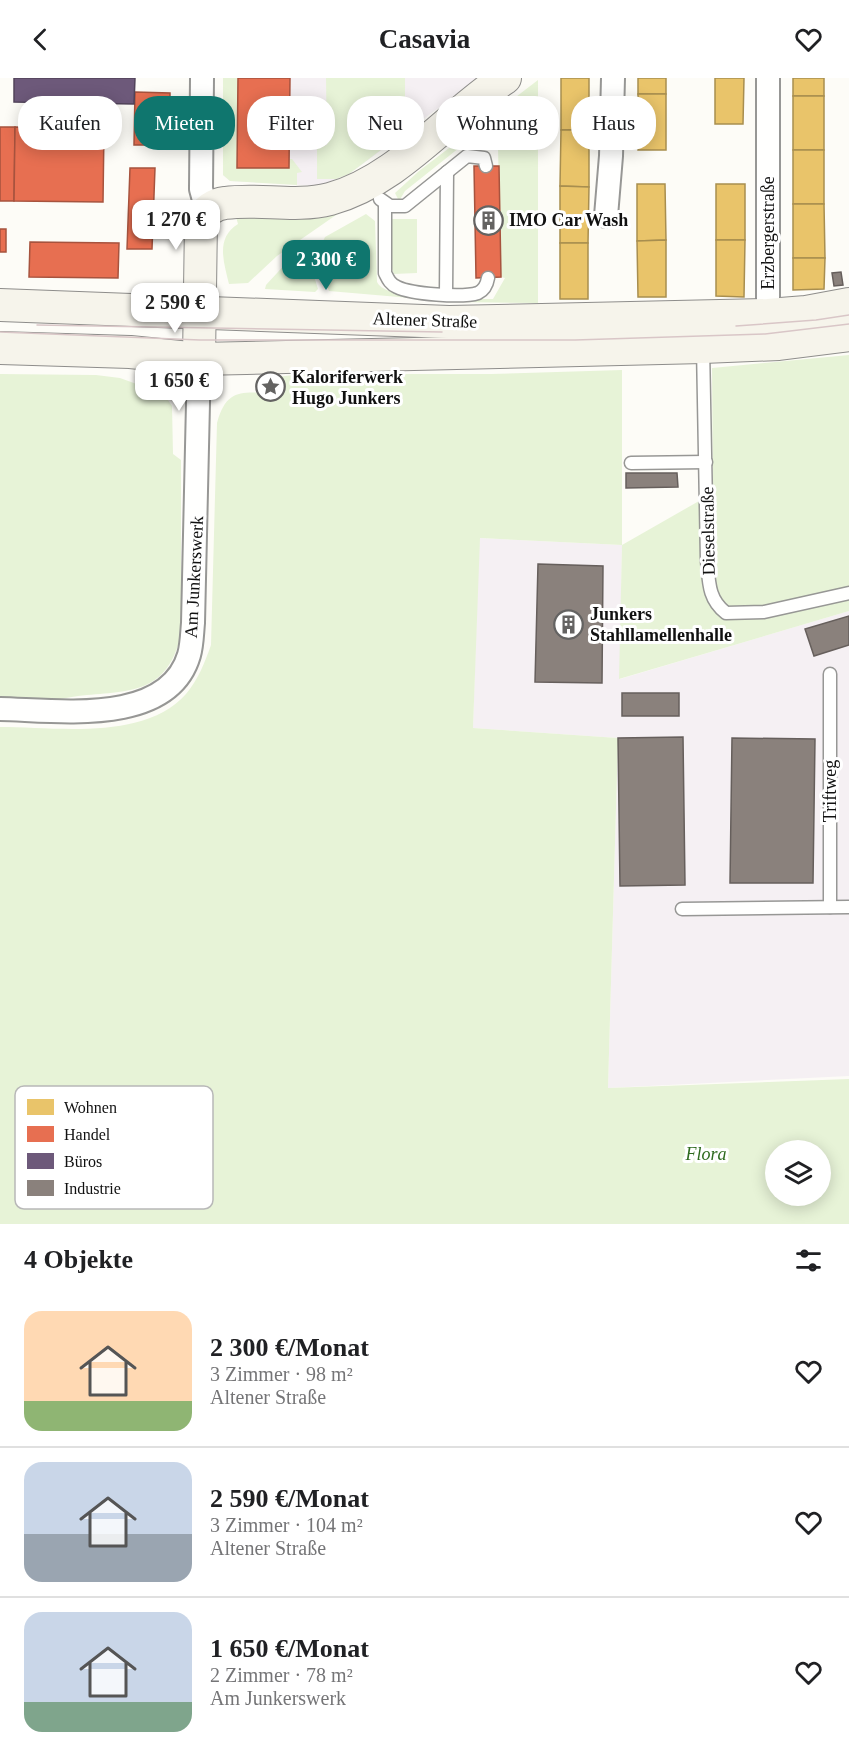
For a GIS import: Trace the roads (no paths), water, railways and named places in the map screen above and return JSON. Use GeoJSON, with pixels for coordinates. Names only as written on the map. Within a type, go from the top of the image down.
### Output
{"type":"FeatureCollection","features":[{"type":"Feature","properties":{"kind":"main road"},"geometry":{"type":"LineString","coordinates":[[199,359],[201,221],[207,211],[225,203],[307,203],[340,196],[376,194],[505,78]]}},
{"type":"Feature","properties":{"kind":"main road","name":"Altener Straße"},"geometry":{"type":"LineString","coordinates":[[0,305],[449,322],[768,315],[806,312],[849,304]]}},
{"type":"Feature","properties":{"kind":"main road","name":"Altener Straße"},"geometry":{"type":"LineString","coordinates":[[0,348],[130,352],[199,359],[703,347],[779,344],[849,335]]}},
{"type":"Feature","properties":{"kind":"street"},"geometry":{"type":"LineString","coordinates":[[202,78],[201,189],[207,211]]}},
{"type":"Feature","properties":{"kind":"street"},"geometry":{"type":"LineString","coordinates":[[606,216],[611,156],[613,78]]}},
{"type":"Feature","properties":{"kind":"street","name":"Erzbergerstraße"},"geometry":{"type":"LineString","coordinates":[[768,78],[768,315]]}},
{"type":"Feature","properties":{"kind":"street","name":"Am Junkerswerk"},"geometry":{"type":"LineString","coordinates":[[0,710],[112,710],[142,703],[165,689],[179,673],[189,656],[193,623],[199,359]]}},
{"type":"Feature","properties":{"kind":"lane"},"geometry":{"type":"LineString","coordinates":[[376,194],[397,207],[405,206],[467,156],[484,158],[486,166]]}},
{"type":"Feature","properties":{"kind":"lane"},"geometry":{"type":"LineString","coordinates":[[446,294],[447,172]]}},
{"type":"Feature","properties":{"kind":"lane"},"geometry":{"type":"LineString","coordinates":[[376,194],[385,273],[389,282],[398,288],[416,292],[477,293],[484,289],[488,278]]}},
{"type":"Feature","properties":{"kind":"lane","name":"Dieselstraße"},"geometry":{"type":"LineString","coordinates":[[703,347],[707,560],[710,592],[716,605],[726,613],[764,612],[849,593]]}},
{"type":"Feature","properties":{"kind":"lane","name":"Dieselstraße"},"geometry":{"type":"LineString","coordinates":[[631,463],[706,462]]}},
{"type":"Feature","properties":{"kind":"lane","name":"Triftweg"},"geometry":{"type":"LineString","coordinates":[[830,674],[830,907]]}},
{"type":"Feature","properties":{"kind":"lane"},"geometry":{"type":"LineString","coordinates":[[682,909],[849,907]]}},
{"type":"Feature","properties":{"kind":"tram line"},"geometry":{"type":"LineString","coordinates":[[736,326],[849,315]]}},
{"type":"Feature","properties":{"kind":"tram line"},"geometry":{"type":"LineString","coordinates":[[0,332],[200,340],[575,340],[765,334],[849,324]]}},
{"type":"Feature","properties":{"kind":"tram line"},"geometry":{"type":"LineString","coordinates":[[37,325],[442,332]]}},
{"type":"Feature","properties":{"kind":"place","name":"IMO Car Wash"},"geometry":{"type":"Point","coordinates":[488,220]}},
{"type":"Feature","properties":{"kind":"place","name":"Kaloriferwerk Hugo Junkers"},"geometry":{"type":"Point","coordinates":[271,387]}},
{"type":"Feature","properties":{"kind":"place","name":"Junkers Stahllamellenhalle"},"geometry":{"type":"Point","coordinates":[569,624]}},
{"type":"Feature","properties":{"kind":"park label","name":"Flora"},"geometry":{"type":"Point","coordinates":[706,1154]}}]}
